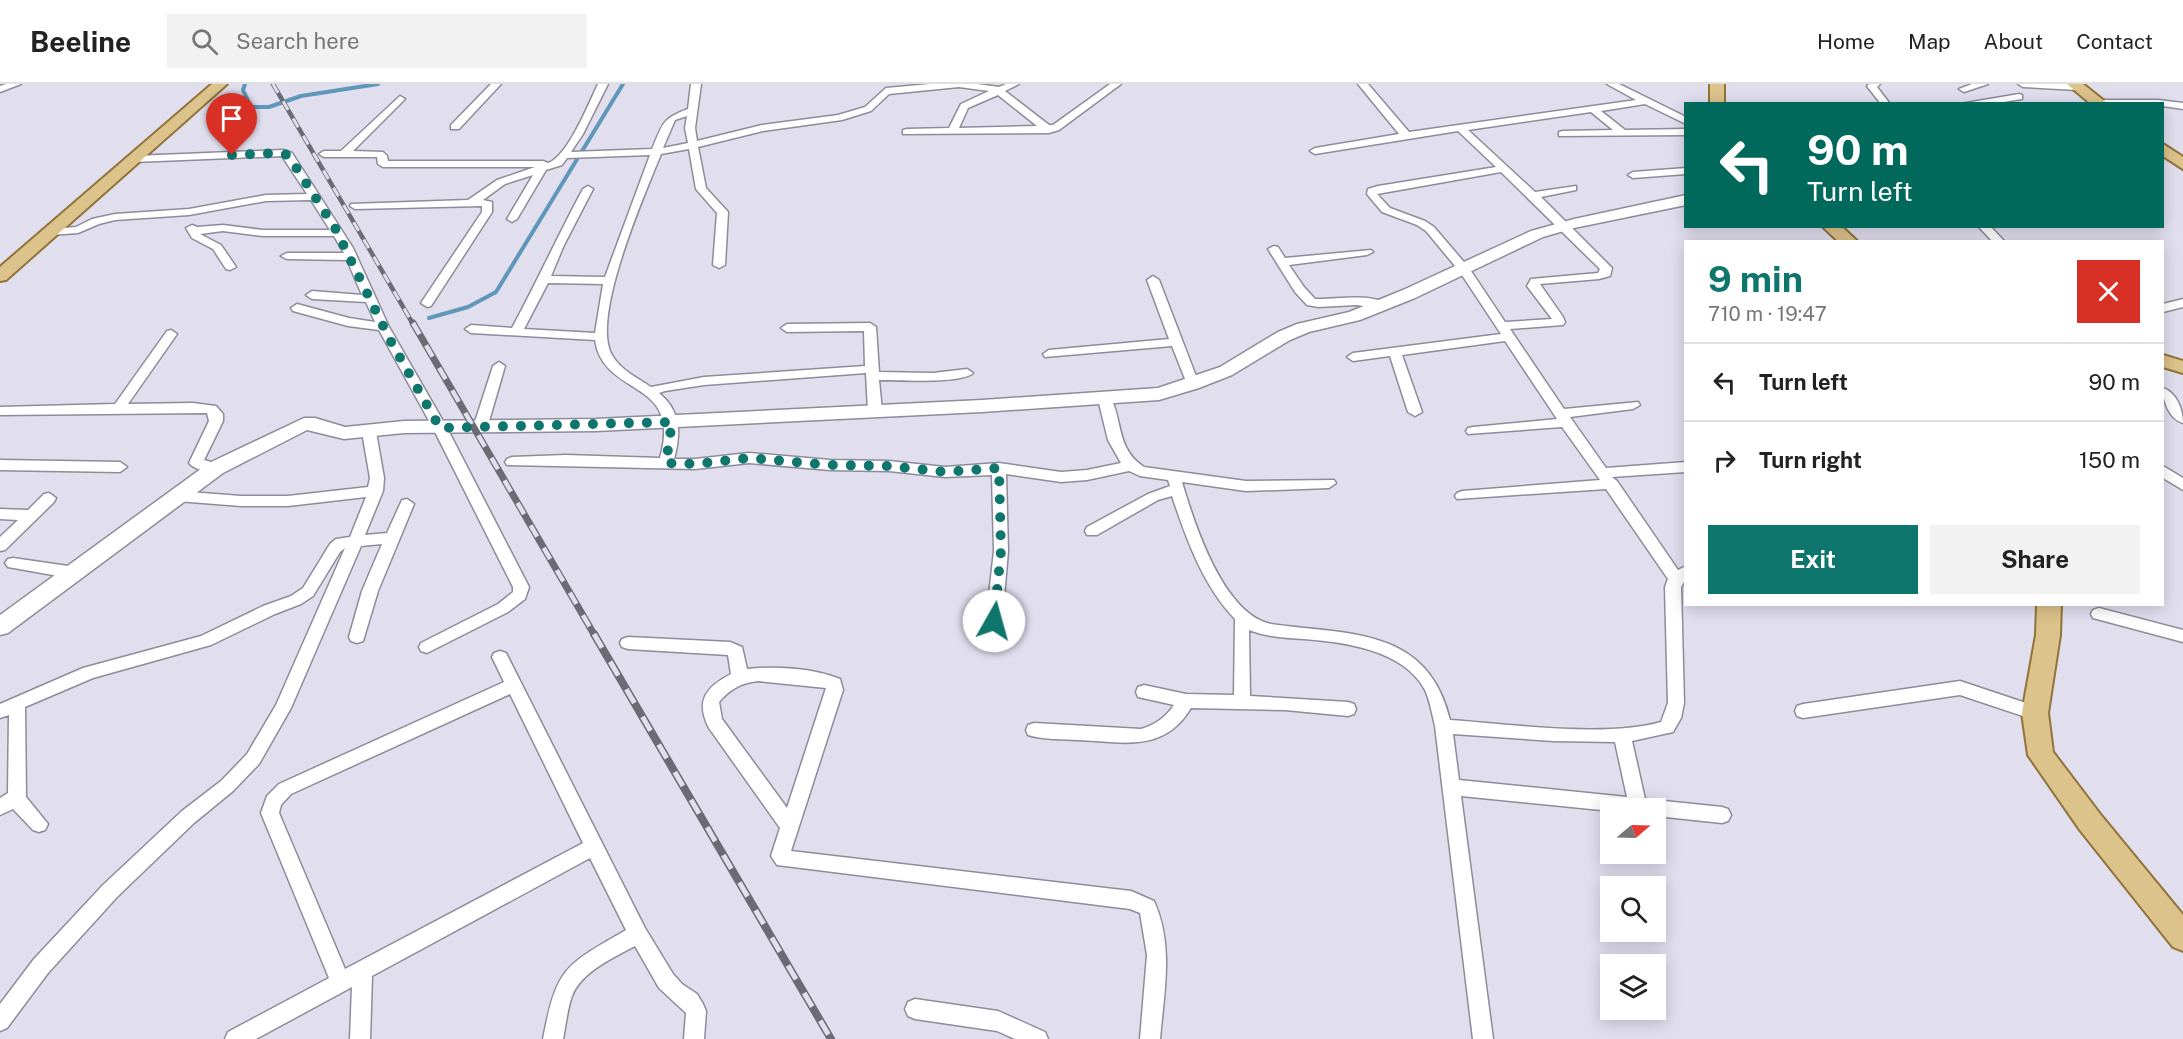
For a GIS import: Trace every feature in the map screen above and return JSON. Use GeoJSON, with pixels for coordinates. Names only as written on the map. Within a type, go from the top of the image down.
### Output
{"type":"FeatureCollection","features":[{"type":"Feature","properties":{"kind":"main road"},"geometry":{"type":"LineString","coordinates":[[0,276],[220,84]]}},
{"type":"Feature","properties":{"kind":"main road"},"geometry":{"type":"LineString","coordinates":[[1717,84],[1717,102]]}},
{"type":"Feature","properties":{"kind":"main road"},"geometry":{"type":"LineString","coordinates":[[2075,85],[2100,102]]}},
{"type":"Feature","properties":{"kind":"main road"},"geometry":{"type":"LineString","coordinates":[[2164,150],[2183,164]]}},
{"type":"Feature","properties":{"kind":"main road"},"geometry":{"type":"LineString","coordinates":[[1832,228],[1848,240]]}},
{"type":"Feature","properties":{"kind":"main road"},"geometry":{"type":"LineString","coordinates":[[2164,361],[2183,367]]}},
{"type":"Feature","properties":{"kind":"main road"},"geometry":{"type":"LineString","coordinates":[[2049,606],[2048,635],[2035,712],[2041,755],[2090,822],[2183,938]]}},
{"type":"Feature","properties":{"kind":"street"},"geometry":{"type":"LineString","coordinates":[[0,88],[16,84]]}},
{"type":"Feature","properties":{"kind":"street"},"geometry":{"type":"LineString","coordinates":[[455,127],[496,84]]}},
{"type":"Feature","properties":{"kind":"street"},"geometry":{"type":"LineString","coordinates":[[356,206],[466,204],[476,201],[493,186],[570,157],[603,84]]}},
{"type":"Feature","properties":{"kind":"street"},"geometry":{"type":"LineString","coordinates":[[696,84],[690,128],[701,189],[723,212],[719,265]]}},
{"type":"Feature","properties":{"kind":"street"},"geometry":{"type":"LineString","coordinates":[[324,154],[379,154],[382,156],[383,164],[389,164],[657,152],[762,128],[845,117],[868,109],[886,91],[959,84],[998,90],[1049,130]]}},
{"type":"Feature","properties":{"kind":"street"},"geometry":{"type":"LineString","coordinates":[[953,131],[964,106],[1014,84]]}},
{"type":"Feature","properties":{"kind":"street"},"geometry":{"type":"LineString","coordinates":[[907,132],[1049,130],[1061,126],[1116,84]]}},
{"type":"Feature","properties":{"kind":"street"},"geometry":{"type":"LineString","coordinates":[[1363,84],[1406,135]]}},
{"type":"Feature","properties":{"kind":"street"},"geometry":{"type":"LineString","coordinates":[[1612,84],[1684,120]]}},
{"type":"Feature","properties":{"kind":"street"},"geometry":{"type":"LineString","coordinates":[[1875,84],[1872,86],[1873,90],[1884,102]]}},
{"type":"Feature","properties":{"kind":"street"},"geometry":{"type":"LineString","coordinates":[[1964,89],[1983,84]]}},
{"type":"Feature","properties":{"kind":"street"},"geometry":{"type":"LineString","coordinates":[[2023,84],[2075,85]]}},
{"type":"Feature","properties":{"kind":"street"},"geometry":{"type":"LineString","coordinates":[[1980,102],[2019,97]]}},
{"type":"Feature","properties":{"kind":"street"},"geometry":{"type":"LineString","coordinates":[[345,153],[400,99]]}},
{"type":"Feature","properties":{"kind":"street"},"geometry":{"type":"LineString","coordinates":[[1316,151],[1406,135],[1646,101]]}},
{"type":"Feature","properties":{"kind":"street"},"geometry":{"type":"LineString","coordinates":[[2164,104],[2183,106]]}},
{"type":"Feature","properties":{"kind":"street"},"geometry":{"type":"LineString","coordinates":[[1594,110],[1624,134]]}},
{"type":"Feature","properties":{"kind":"street"},"geometry":{"type":"LineString","coordinates":[[666,463],[672,422],[665,408],[648,392],[609,363],[600,337],[609,281],[657,152],[672,118],[692,111]]}},
{"type":"Feature","properties":{"kind":"street"},"geometry":{"type":"LineString","coordinates":[[1353,357],[1395,352],[1559,322],[1533,286],[1535,281],[1606,274],[1606,268],[1565,226],[1460,128]]}},
{"type":"Feature","properties":{"kind":"street"},"geometry":{"type":"LineString","coordinates":[[1563,134],[1684,132]]}},
{"type":"Feature","properties":{"kind":"street"},"geometry":{"type":"LineString","coordinates":[[134,159],[283,153],[288,155],[338,233],[383,327],[440,428],[521,587],[520,594],[502,608],[427,647]]}},
{"type":"Feature","properties":{"kind":"street"},"geometry":{"type":"LineString","coordinates":[[512,219],[542,169]]}},
{"type":"Feature","properties":{"kind":"street"},"geometry":{"type":"LineString","coordinates":[[1443,726],[1542,734],[1651,733],[1668,727],[1673,718],[1676,703],[1672,601],[1681,575],[1564,418],[1465,270],[1430,229],[1421,223],[1386,210],[1372,194],[1372,191],[1503,169]]}},
{"type":"Feature","properties":{"kind":"street"},"geometry":{"type":"LineString","coordinates":[[1633,175],[1684,171]]}},
{"type":"Feature","properties":{"kind":"street"},"geometry":{"type":"LineString","coordinates":[[1532,196],[1572,188]]}},
{"type":"Feature","properties":{"kind":"street"},"geometry":{"type":"LineString","coordinates":[[516,332],[588,189]]}},
{"type":"Feature","properties":{"kind":"street"},"geometry":{"type":"LineString","coordinates":[[50,232],[78,230],[96,221],[115,217],[196,210],[259,199],[316,197]]}},
{"type":"Feature","properties":{"kind":"street"},"geometry":{"type":"LineString","coordinates":[[427,303],[487,212],[488,204],[476,201]]}},
{"type":"Feature","properties":{"kind":"street"},"geometry":{"type":"LineString","coordinates":[[0,627],[216,468],[304,424],[315,424],[344,433],[405,428],[672,422],[1105,399],[1159,394],[1226,371],[1284,336],[1304,328],[1354,316],[1382,306],[1465,270],[1517,243],[1565,226],[1661,208],[1684,201]]}},
{"type":"Feature","properties":{"kind":"street"},"geometry":{"type":"LineString","coordinates":[[196,210],[193,231],[196,236],[217,247],[230,267]]}},
{"type":"Feature","properties":{"kind":"street"},"geometry":{"type":"LineString","coordinates":[[193,231],[216,228],[263,233],[338,233]]}},
{"type":"Feature","properties":{"kind":"street"},"geometry":{"type":"LineString","coordinates":[[1985,228],[1998,240]]}},
{"type":"Feature","properties":{"kind":"street"},"geometry":{"type":"LineString","coordinates":[[1274,249],[1299,289],[1311,302],[1357,301],[1382,306]]}},
{"type":"Feature","properties":{"kind":"street"},"geometry":{"type":"LineString","coordinates":[[1282,262],[1367,252]]}},
{"type":"Feature","properties":{"kind":"street"},"geometry":{"type":"LineString","coordinates":[[287,256],[350,257]]}},
{"type":"Feature","properties":{"kind":"street"},"geometry":{"type":"LineString","coordinates":[[544,279],[609,281]]}},
{"type":"Feature","properties":{"kind":"street"},"geometry":{"type":"LineString","coordinates":[[1153,280],[1193,384]]}},
{"type":"Feature","properties":{"kind":"street"},"geometry":{"type":"LineString","coordinates":[[312,295],[370,298]]}},
{"type":"Feature","properties":{"kind":"street"},"geometry":{"type":"LineString","coordinates":[[2164,308],[2183,303]]}},
{"type":"Feature","properties":{"kind":"street"},"geometry":{"type":"LineString","coordinates":[[297,308],[348,322],[383,327]]}},
{"type":"Feature","properties":{"kind":"street"},"geometry":{"type":"LineString","coordinates":[[787,328],[870,327],[875,411]]}},
{"type":"Feature","properties":{"kind":"street"},"geometry":{"type":"LineString","coordinates":[[471,330],[600,337]]}},
{"type":"Feature","properties":{"kind":"street"},"geometry":{"type":"LineString","coordinates":[[119,408],[171,334]]}},
{"type":"Feature","properties":{"kind":"street"},"geometry":{"type":"LineString","coordinates":[[1049,354],[1175,342]]}},
{"type":"Feature","properties":{"kind":"street"},"geometry":{"type":"LineString","coordinates":[[1395,352],[1415,412]]}},
{"type":"Feature","properties":{"kind":"street"},"geometry":{"type":"LineString","coordinates":[[480,428],[498,366]]}},
{"type":"Feature","properties":{"kind":"street"},"geometry":{"type":"LineString","coordinates":[[648,392],[669,384],[704,379],[873,373],[933,377],[967,373]]}},
{"type":"Feature","properties":{"kind":"street"},"geometry":{"type":"LineString","coordinates":[[2164,393],[2183,419]]}},
{"type":"Feature","properties":{"kind":"street"},"geometry":{"type":"LineString","coordinates":[[1105,399],[1121,457],[1129,466],[1140,471],[1176,483],[1267,487],[1329,483]]}},
{"type":"Feature","properties":{"kind":"street"},"geometry":{"type":"LineString","coordinates":[[1473,431],[1634,405]]}},
{"type":"Feature","properties":{"kind":"street"},"geometry":{"type":"LineString","coordinates":[[0,411],[194,407],[211,409],[216,414],[216,421],[196,463],[216,468]]}},
{"type":"Feature","properties":{"kind":"street"},"geometry":{"type":"LineString","coordinates":[[0,1021],[41,966],[110,891],[188,817],[227,786],[253,759],[283,708],[357,540],[376,491],[376,465],[369,432]]}},
{"type":"Feature","properties":{"kind":"street"},"geometry":{"type":"LineString","coordinates":[[513,462],[566,460],[695,464],[749,458],[830,465],[889,466],[945,472],[999,468],[1067,477],[1129,466]]}},
{"type":"Feature","properties":{"kind":"street"},"geometry":{"type":"LineString","coordinates":[[0,465],[120,467]]}},
{"type":"Feature","properties":{"kind":"street"},"geometry":{"type":"LineString","coordinates":[[1462,496],[1684,467]]}},
{"type":"Feature","properties":{"kind":"street"},"geometry":{"type":"LineString","coordinates":[[994,621],[1001,551],[999,468]]}},
{"type":"Feature","properties":{"kind":"street"},"geometry":{"type":"LineString","coordinates":[[2164,472],[2183,485]]}},
{"type":"Feature","properties":{"kind":"street"},"geometry":{"type":"LineString","coordinates":[[1092,531],[1176,483]]}},
{"type":"Feature","properties":{"kind":"street"},"geometry":{"type":"LineString","coordinates":[[1176,483],[1189,522],[1225,599],[1243,618],[1269,630],[1344,638],[1400,657],[1421,672],[1431,687],[1443,726],[1483,1039]]}},
{"type":"Feature","properties":{"kind":"street"},"geometry":{"type":"LineString","coordinates":[[177,496],[241,501],[288,501],[376,491]]}},
{"type":"Feature","properties":{"kind":"street"},"geometry":{"type":"LineString","coordinates":[[0,546],[49,498]]}},
{"type":"Feature","properties":{"kind":"street"},"geometry":{"type":"LineString","coordinates":[[357,637],[370,591],[407,504]]}},
{"type":"Feature","properties":{"kind":"street"},"geometry":{"type":"LineString","coordinates":[[0,514],[32,515]]}},
{"type":"Feature","properties":{"kind":"street"},"geometry":{"type":"LineString","coordinates":[[0,711],[89,673],[205,641],[268,610],[296,600],[308,592],[335,548],[341,543],[392,538]]}},
{"type":"Feature","properties":{"kind":"street"},"geometry":{"type":"LineString","coordinates":[[13,563],[75,573]]}},
{"type":"Feature","properties":{"kind":"street"},"geometry":{"type":"LineString","coordinates":[[2099,614],[2183,636]]}},
{"type":"Feature","properties":{"kind":"street"},"geometry":{"type":"LineString","coordinates":[[1242,702],[1240,633],[1243,618]]}},
{"type":"Feature","properties":{"kind":"street"},"geometry":{"type":"LineString","coordinates":[[628,643],[730,648],[736,651],[740,677]]}},
{"type":"Feature","properties":{"kind":"street"},"geometry":{"type":"LineString","coordinates":[[500,657],[512,686],[592,847],[638,934],[666,981],[675,991],[690,1001],[696,1011],[694,1039]]}},
{"type":"Feature","properties":{"kind":"street"},"geometry":{"type":"LineString","coordinates":[[788,824],[715,723],[710,712],[709,703],[713,696],[740,677],[762,675],[827,681],[834,684],[835,690],[788,824],[780,856],[784,859],[1131,900],[1147,907],[1155,924],[1158,944],[1150,1039]]}},
{"type":"Feature","properties":{"kind":"street"},"geometry":{"type":"LineString","coordinates":[[341,983],[270,813],[273,801],[285,789],[512,686]]}},
{"type":"Feature","properties":{"kind":"street"},"geometry":{"type":"LineString","coordinates":[[1803,711],[1960,688],[2035,712]]}},
{"type":"Feature","properties":{"kind":"street"},"geometry":{"type":"LineString","coordinates":[[1144,692],[1186,701],[1285,703],[1348,709]]}},
{"type":"Feature","properties":{"kind":"street"},"geometry":{"type":"LineString","coordinates":[[1034,730],[1141,736],[1154,733],[1173,722],[1186,701]]}},
{"type":"Feature","properties":{"kind":"street"},"geometry":{"type":"LineString","coordinates":[[17,704],[17,797],[20,805],[39,824]]}},
{"type":"Feature","properties":{"kind":"street"},"geometry":{"type":"LineString","coordinates":[[1622,735],[1636,798]]}},
{"type":"Feature","properties":{"kind":"street"},"geometry":{"type":"LineString","coordinates":[[1451,787],[1600,802]]}},
{"type":"Feature","properties":{"kind":"street"},"geometry":{"type":"LineString","coordinates":[[0,807],[17,797]]}},
{"type":"Feature","properties":{"kind":"street"},"geometry":{"type":"LineString","coordinates":[[1666,809],[1722,815]]}},
{"type":"Feature","properties":{"kind":"street"},"geometry":{"type":"LineString","coordinates":[[235,1039],[592,847]]}},
{"type":"Feature","properties":{"kind":"street"},"geometry":{"type":"LineString","coordinates":[[553,1039],[564,990],[574,976],[587,964],[638,934]]}},
{"type":"Feature","properties":{"kind":"street"},"geometry":{"type":"LineString","coordinates":[[360,1039],[362,971]]}},
{"type":"Feature","properties":{"kind":"street"},"geometry":{"type":"LineString","coordinates":[[915,1009],[998,1021],[1038,1039]]}},
{"type":"Feature","properties":{"kind":"waterway"},"geometry":{"type":"LineString","coordinates":[[245,84],[243,90],[251,107],[269,107],[301,96],[378,84]]}},
{"type":"Feature","properties":{"kind":"waterway"},"geometry":{"type":"LineString","coordinates":[[429,318],[468,307],[496,292],[623,84]]}},
{"type":"Feature","properties":{"kind":"railway"},"geometry":{"type":"LineString","coordinates":[[273,84],[413,324]]}},
{"type":"Feature","properties":{"kind":"railway"},"geometry":{"type":"LineString","coordinates":[[413,323],[595,636]]}},
{"type":"Feature","properties":{"kind":"railway"},"geometry":{"type":"LineString","coordinates":[[594,634],[831,1039]]}},
{"type":"Feature","properties":{"kind":"route"},"geometry":{"type":"LineString","coordinates":[[232,155],[283,153],[288,155],[335,228],[397,354],[440,428],[672,422],[666,463],[707,464],[749,458],[830,465],[889,466],[945,472],[999,468],[1001,551],[994,621]]}}]}
